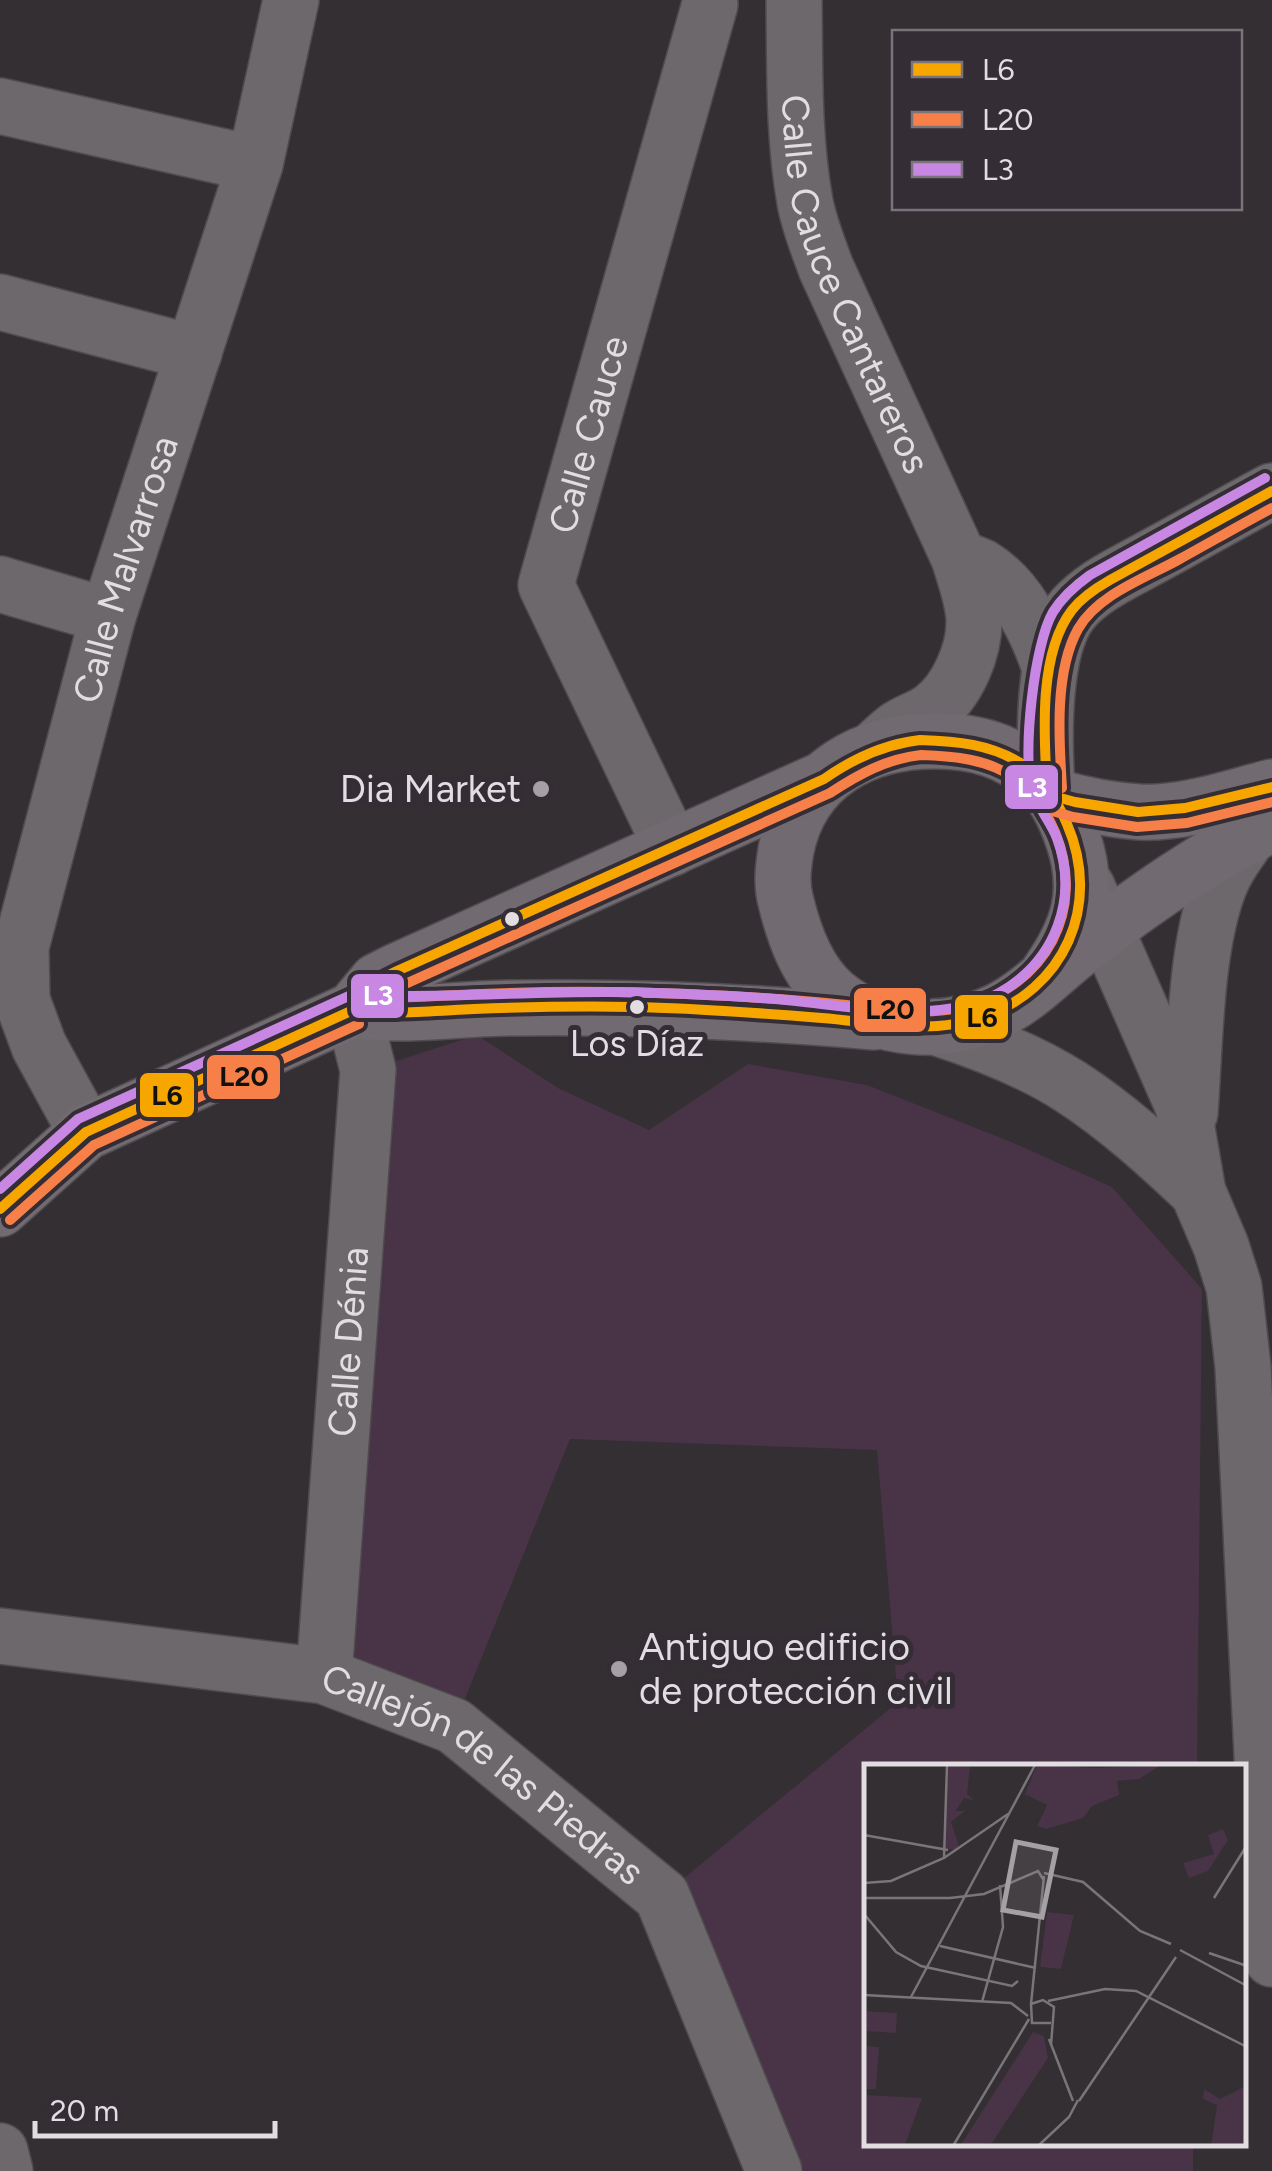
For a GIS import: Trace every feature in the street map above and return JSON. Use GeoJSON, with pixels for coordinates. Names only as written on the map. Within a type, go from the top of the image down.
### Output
{"type":"FeatureCollection","features":[{"type":"Feature","properties":{"kind":"main road"},"geometry":{"type":"LineString","coordinates":[[0,1209],[86,1132],[353,1010],[377,981],[397,971],[824,779],[858,756],[884,745],[954,740],[984,746],[1020,764],[1050,792],[1074,840],[1082,886],[1076,924],[1048,974]]}},
{"type":"Feature","properties":{"kind":"main road"},"geometry":{"type":"LineString","coordinates":[[824,779],[796,816],[782,873],[782,890],[804,956],[832,994],[870,1016],[912,1025]]}},
{"type":"Feature","properties":{"kind":"main road"},"geometry":{"type":"LineString","coordinates":[[1050,792],[1075,802],[1138,812],[1186,808],[1265,815]]}},
{"type":"Feature","properties":{"kind":"main road"},"geometry":{"type":"LineString","coordinates":[[353,1010],[386,1015],[514,1008],[672,1008],[912,1025],[981,1018],[1035,987],[1105,930],[1265,815]]}},
{"type":"Feature","properties":{"kind":"street","name":"Calle Malvarrosa"},"geometry":{"type":"LineString","coordinates":[[86,1132],[39,1046],[22,1000],[20,947],[108,616],[256,164],[291,0]]}},
{"type":"Feature","properties":{"kind":"street","name":"Calle Cauce Cantareros"},"geometry":{"type":"LineString","coordinates":[[794,0],[796,130],[805,202],[814,234],[958,558],[974,622],[960,676],[934,708],[898,728],[874,750]]}},
{"type":"Feature","properties":{"kind":"street","name":"Calle Cauce"},"geometry":{"type":"LineString","coordinates":[[672,848],[546,585],[713,1]]}},
{"type":"Feature","properties":{"kind":"street"},"geometry":{"type":"LineString","coordinates":[[0,106],[256,164]]}},
{"type":"Feature","properties":{"kind":"street"},"geometry":{"type":"LineString","coordinates":[[0,302],[194,353]]}},
{"type":"Feature","properties":{"kind":"street"},"geometry":{"type":"LineString","coordinates":[[1050,792],[1044,746],[1050,668],[1072,610],[1121,574],[1272,491]]}},
{"type":"Feature","properties":{"kind":"street"},"geometry":{"type":"LineString","coordinates":[[958,558],[982,567],[1023,607],[1050,668]]}},
{"type":"Feature","properties":{"kind":"street"},"geometry":{"type":"LineString","coordinates":[[0,584],[108,616]]}},
{"type":"Feature","properties":{"kind":"street"},"geometry":{"type":"LineString","coordinates":[[1189,1131],[1208,920],[1226,871],[1265,815]]}},
{"type":"Feature","properties":{"kind":"street"},"geometry":{"type":"LineString","coordinates":[[1081,874],[1176,1088],[1189,1131],[1198,1192],[1234,1287],[1239,1321],[1272,1959]]}},
{"type":"Feature","properties":{"kind":"street","name":"Calle Dénia"},"geometry":{"type":"LineString","coordinates":[[324,1676],[368,1070],[353,1010]]}},
{"type":"Feature","properties":{"kind":"street"},"geometry":{"type":"LineString","coordinates":[[912,1025],[974,1040],[1072,1088],[1198,1192]]}},
{"type":"Feature","properties":{"kind":"street","name":"Callejón de las Piedras"},"geometry":{"type":"LineString","coordinates":[[0,1636],[324,1676],[454,1726],[662,1896],[774,2171]]}},
{"type":"Feature","properties":{"kind":"street"},"geometry":{"type":"LineString","coordinates":[[0,2151],[5,2171]]}},
{"type":"Feature","properties":{"kind":"shaded area"},"geometry":{"type":"Polygon","coordinates":[[[477,1035],[558,1088],[649,1130],[748,1064],[867,1085],[1112,1187],[1202,1289],[1197,1764],[864,1764],[864,2146],[1193,2146],[1193,2171],[774,2171],[662,1896],[898,1702],[877,1450],[570,1439],[454,1726],[324,1676],[368,1070],[477,1035]]]}},
{"type":"Feature","properties":{"kind":"transit line","name":"L3"},"geometry":{"type":"LineString","coordinates":[[0,1189],[78,1119],[351,995],[656,993],[919,1011],[975,1003],[999,993],[1035,964],[1058,926],[1063,905],[1063,861],[1057,838],[1032,790],[1028,752],[1035,673],[1053,612],[1090,575],[1265,478]]}},
{"type":"Feature","properties":{"kind":"transit line","name":"L6"},"geometry":{"type":"LineString","coordinates":[[1047,789],[1048,672],[1061,628],[1072,610],[1105,583],[1272,491]]}},
{"type":"Feature","properties":{"kind":"transit line","name":"L20"},"geometry":{"type":"LineString","coordinates":[[1062,788],[1062,686],[1070,646],[1086,617],[1123,588],[1272,508]]}},
{"type":"Feature","properties":{"kind":"transit line","name":"L6"},"geometry":{"type":"LineString","coordinates":[[920,740],[973,745],[1022,764],[1049,791],[1067,824],[1077,854],[1077,914],[1054,966],[1010,1005],[961,1023],[921,1027],[657,1008],[353,1010],[377,981],[397,971],[824,779],[870,753],[920,740]]}},
{"type":"Feature","properties":{"kind":"transit line","name":"L20"},"geometry":{"type":"LineString","coordinates":[[921,755],[970,760],[1015,778],[1033,795],[1047,817],[1064,861],[1066,889],[1062,916],[1052,941],[1017,982],[993,997],[964,1007],[916,1012],[634,992],[383,998],[403,985],[830,793],[873,768],[921,755]]}},
{"type":"Feature","properties":{"kind":"transit line","name":"L6"},"geometry":{"type":"LineString","coordinates":[[1047,789],[1053,796],[1075,802],[1138,812],[1185,808],[1272,787]]}},
{"type":"Feature","properties":{"kind":"transit line","name":"L20"},"geometry":{"type":"LineString","coordinates":[[1036,799],[1049,810],[1073,817],[1137,827],[1187,823],[1272,802]]}},
{"type":"Feature","properties":{"kind":"transit line","name":"L6"},"geometry":{"type":"LineString","coordinates":[[0,1209],[86,1132],[353,1010]]}},
{"type":"Feature","properties":{"kind":"transit line","name":"L20"},"geometry":{"type":"LineString","coordinates":[[10,1220],[94,1145],[359,1024]]}},
{"type":"Feature","properties":{"kind":"place","name":"Dia Market"},"geometry":{"type":"Point","coordinates":[541,789]}},
{"type":"Feature","properties":{"kind":"place","name":"Los Díaz"},"geometry":{"type":"Point","coordinates":[637,1007]}},
{"type":"Feature","properties":{"kind":"place","name":"Antiguo edificio de protección civil"},"geometry":{"type":"Point","coordinates":[619,1669]}}]}
